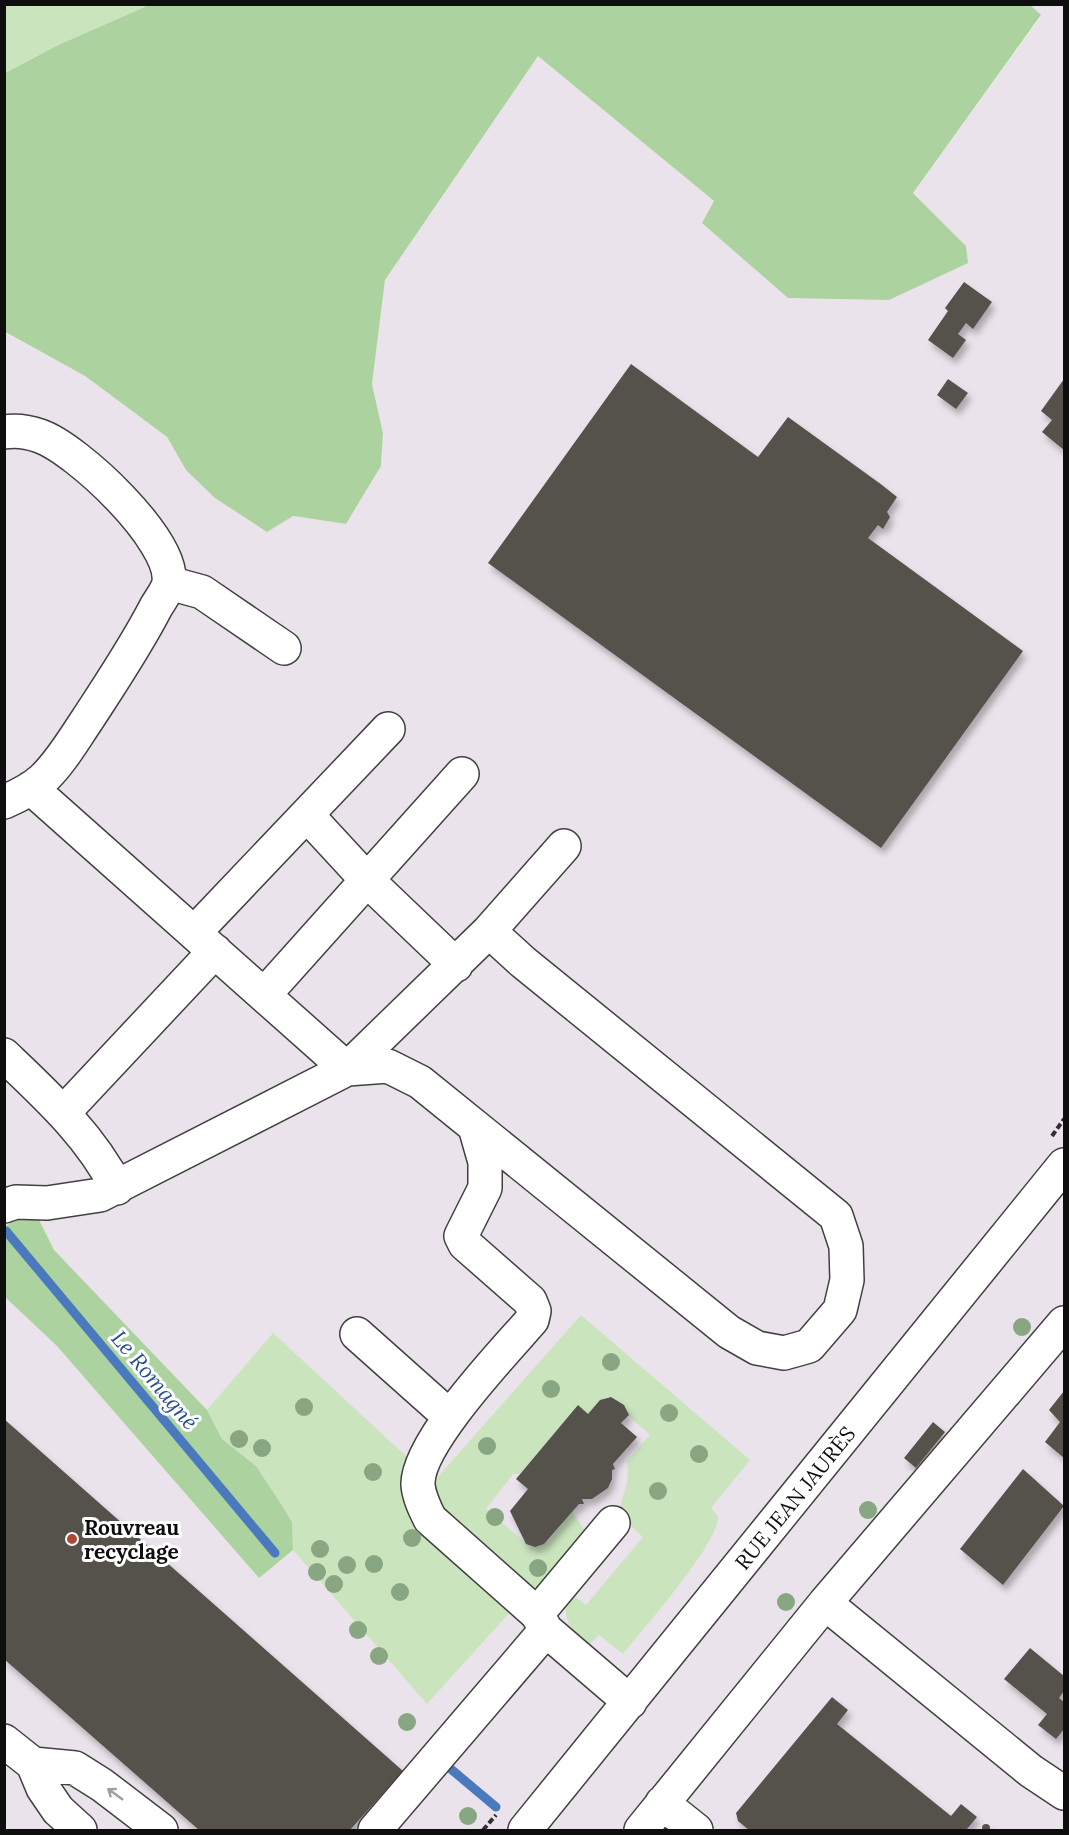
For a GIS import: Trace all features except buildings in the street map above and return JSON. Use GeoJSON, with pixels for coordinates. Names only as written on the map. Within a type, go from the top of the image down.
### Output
{"type":"FeatureCollection","features":[{"type":"Feature","properties":{"kind":"street"},"geometry":{"type":"LineString","coordinates":[[4,432],[15,431],[42,437],[69,453],[132,508],[151,534],[165,560],[169,583],[139,637],[72,743],[45,777],[18,795],[205,942],[347,1069],[388,1066],[420,1082],[729,1332],[757,1348],[784,1353],[809,1346],[840,1310],[847,1280],[846,1246],[836,1216],[523,963],[489,931]]}},
{"type":"Feature","properties":{"kind":"street"},"geometry":{"type":"LineString","coordinates":[[169,583],[202,592],[233,610],[284,648]]}},
{"type":"Feature","properties":{"kind":"street"},"geometry":{"type":"LineString","coordinates":[[64,1112],[307,815],[388,729]]}},
{"type":"Feature","properties":{"kind":"street"},"geometry":{"type":"LineString","coordinates":[[264,995],[462,774]]}},
{"type":"Feature","properties":{"kind":"street"},"geometry":{"type":"LineString","coordinates":[[307,815],[367,880],[456,964]]}},
{"type":"Feature","properties":{"kind":"street"},"geometry":{"type":"LineString","coordinates":[[4,1206],[16,1202],[47,1203],[82,1198],[117,1188],[347,1069],[489,931],[564,846]]}},
{"type":"Feature","properties":{"kind":"street"},"geometry":{"type":"LineString","coordinates":[[4,1055],[64,1112],[104,1161],[117,1188]]}},
{"type":"Feature","properties":{"kind":"street"},"geometry":{"type":"LineString","coordinates":[[475,1127],[486,1162],[485,1188],[461,1236],[465,1244],[530,1301],[534,1311],[532,1320],[449,1416],[422,1468],[418,1483],[422,1502],[430,1519],[630,1702]]}},
{"type":"Feature","properties":{"kind":"street","name":"RUE JEAN JAURÈS"},"geometry":{"type":"LineString","coordinates":[[525,1830],[1065,1165]]}},
{"type":"Feature","properties":{"kind":"street"},"geometry":{"type":"LineString","coordinates":[[641,1830],[825,1603],[1065,1323]]}},
{"type":"Feature","properties":{"kind":"street"},"geometry":{"type":"LineString","coordinates":[[357,1334],[449,1416]]}},
{"type":"Feature","properties":{"kind":"street"},"geometry":{"type":"LineString","coordinates":[[375,1830],[542,1622],[613,1523]]}},
{"type":"Feature","properties":{"kind":"street"},"geometry":{"type":"LineString","coordinates":[[825,1603],[1031,1771],[1065,1793]]}},
{"type":"Feature","properties":{"kind":"street"},"geometry":{"type":"LineString","coordinates":[[4,1741],[33,1764],[43,1788],[58,1810],[80,1830]]}},
{"type":"Feature","properties":{"kind":"street"},"geometry":{"type":"LineString","coordinates":[[33,1764],[75,1768],[102,1785],[161,1830]]}},
{"type":"Feature","properties":{"kind":"street"},"geometry":{"type":"LineString","coordinates":[[662,1803],[696,1830]]}},
{"type":"Feature","properties":{"kind":"shaded area"},"geometry":{"type":"Polygon","coordinates":[[[1030,5],[1064,5],[1064,1830],[5,1830],[4,332],[85,376],[167,437],[186,470],[293,516],[346,524],[381,466],[383,433],[372,384],[385,280],[538,55],[714,201],[966,246],[913,193],[1041,16],[1030,5]]]}},
{"type":"Feature","properties":{"kind":"green space"},"geometry":{"type":"Polygon","coordinates":[[[1029,4],[1041,15],[913,193],[966,246],[968,263],[889,300],[788,298],[702,223],[714,201],[538,56],[385,280],[372,384],[383,433],[381,466],[346,524],[293,516],[267,532],[215,498],[186,470],[167,437],[85,376],[5,332],[5,73],[58,45],[149,5],[1029,4]]]}},
{"type":"Feature","properties":{"kind":"green space"},"geometry":{"type":"Polygon","coordinates":[[[5,5],[149,5],[58,45],[5,73],[5,5]]]}},
{"type":"Feature","properties":{"kind":"green space"},"geometry":{"type":"Polygon","coordinates":[[[20,1214],[39,1220],[54,1250],[207,1410],[222,1439],[256,1466],[281,1504],[292,1522],[293,1550],[259,1578],[57,1346],[5,1297],[4,1228],[20,1214]]]}},
{"type":"Feature","properties":{"kind":"green space"},"geometry":{"type":"Polygon","coordinates":[[[581,1315],[750,1460],[711,1508],[718,1516],[707,1545],[623,1654],[599,1635],[590,1644],[577,1634],[566,1616],[570,1593],[586,1605],[643,1537],[630,1525],[621,1508],[628,1475],[627,1461],[650,1435],[631,1419],[618,1402],[610,1397],[606,1398],[588,1414],[578,1405],[521,1474],[513,1474],[486,1509],[534,1547],[549,1540],[572,1512],[586,1532],[538,1588],[529,1585],[441,1508],[436,1492],[435,1480],[581,1315]]]}},
{"type":"Feature","properties":{"kind":"green space"},"geometry":{"type":"Polygon","coordinates":[[[273,1333],[407,1457],[402,1491],[412,1524],[511,1611],[427,1704],[293,1550],[292,1522],[281,1504],[256,1466],[222,1439],[207,1410],[273,1333]]]}},
{"type":"Feature","properties":{"kind":"waterway","name":"Le Romagné"},"geometry":{"type":"LineString","coordinates":[[6,1231],[275,1553]]}},
{"type":"Feature","properties":{"kind":"waterway","name":"Le Romagné"},"geometry":{"type":"LineString","coordinates":[[452,1770],[496,1807]]}},
{"type":"Feature","properties":{"kind":"place","name":"Rouvreau recyclage"},"geometry":{"type":"Point","coordinates":[72,1539]}}]}
